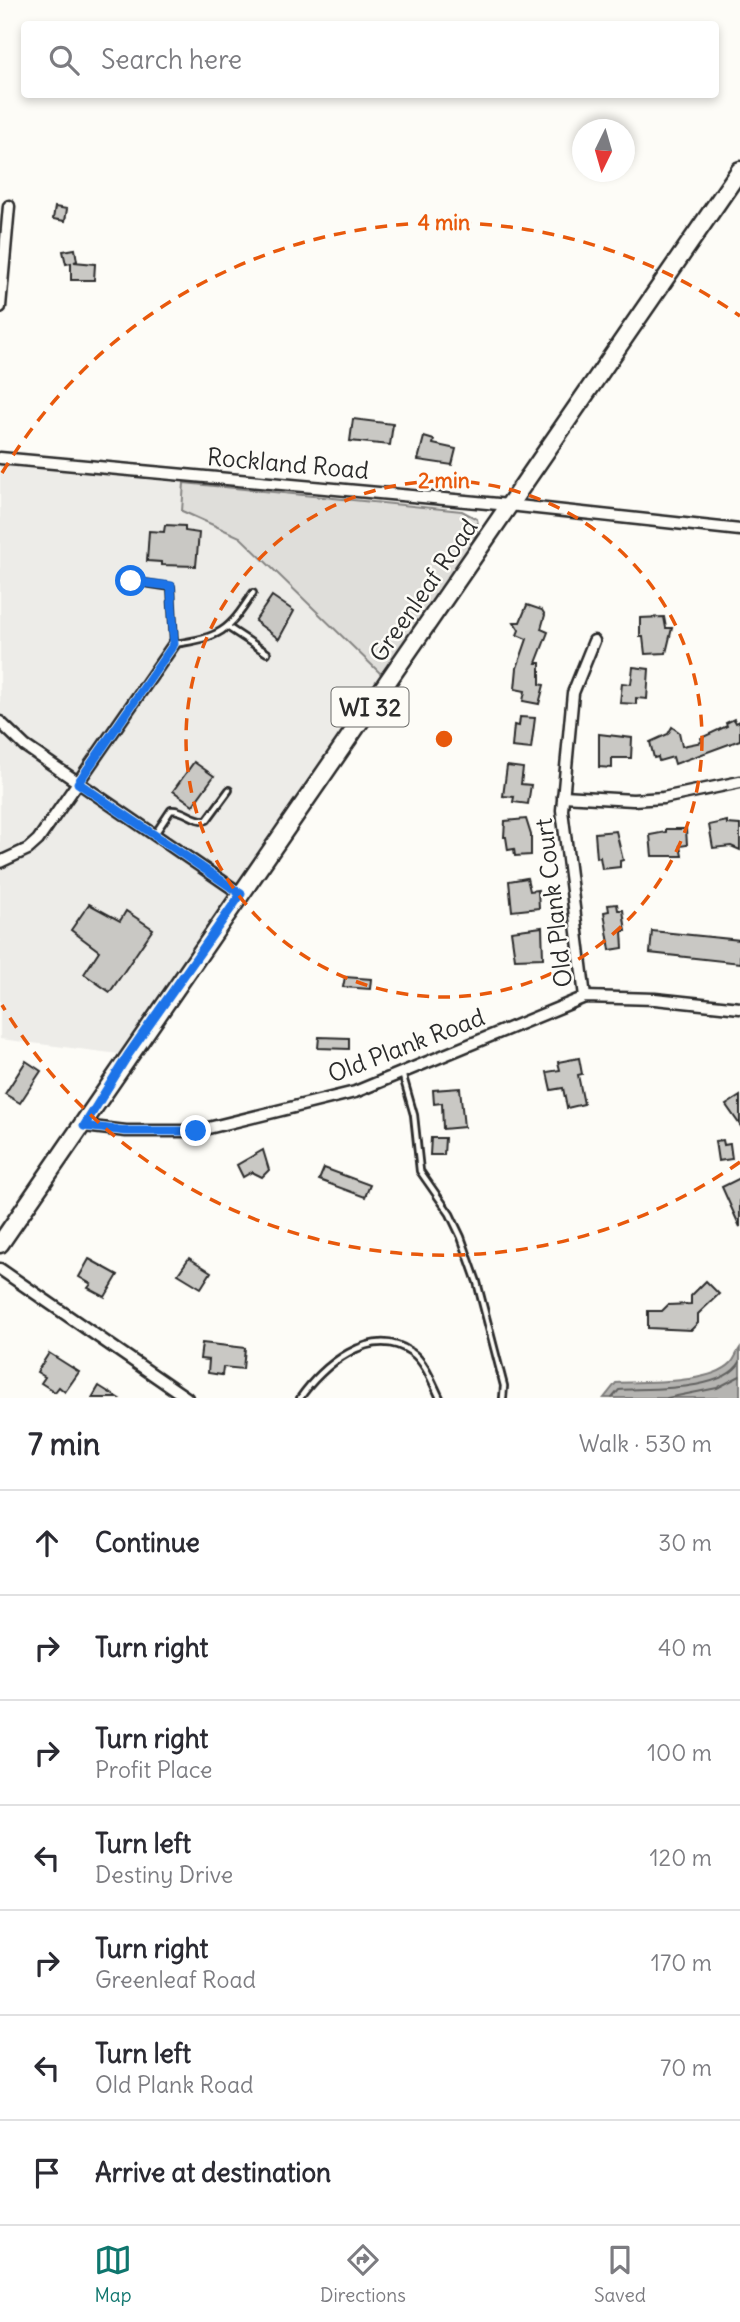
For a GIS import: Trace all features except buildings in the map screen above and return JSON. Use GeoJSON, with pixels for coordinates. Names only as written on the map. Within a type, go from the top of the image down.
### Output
{"type":"FeatureCollection","features":[{"type":"Feature","properties":{"kind":"main road","name":"Greenleaf Road"},"geometry":{"type":"LineString","coordinates":[[0,1244],[84,1126],[128,1055],[740,170]]}},
{"type":"Feature","properties":{"kind":"street"},"geometry":{"type":"LineString","coordinates":[[0,307],[9,206]]}},
{"type":"Feature","properties":{"kind":"street","name":"Rockland Road"},"geometry":{"type":"LineString","coordinates":[[0,458],[509,505],[740,530]]}},
{"type":"Feature","properties":{"kind":"street","name":"Old Plank Court"},"geometry":{"type":"LineString","coordinates":[[585,997],[563,835],[562,796],[573,693],[594,641]]}},
{"type":"Feature","properties":{"kind":"street"},"geometry":{"type":"LineString","coordinates":[[0,862],[23,852],[38,840],[174,644]]}},
{"type":"Feature","properties":{"kind":"street"},"geometry":{"type":"LineString","coordinates":[[0,722],[17,739],[78,783],[241,894]]}},
{"type":"Feature","properties":{"kind":"street"},"geometry":{"type":"LineString","coordinates":[[562,796],[633,800],[663,798],[740,782]]}},
{"type":"Feature","properties":{"kind":"street","name":"Old Plank Road"},"geometry":{"type":"LineString","coordinates":[[84,1126],[126,1131],[196,1131],[355,1092],[585,997],[655,999],[740,1008]]}},
{"type":"Feature","properties":{"kind":"street"},"geometry":{"type":"LineString","coordinates":[[0,1269],[187,1398]]}},
{"type":"Feature","properties":{"kind":"lane"},"geometry":{"type":"LineString","coordinates":[[131,581],[171,586],[174,644],[200,640],[229,628],[253,593]]}},
{"type":"Feature","properties":{"kind":"lane"},"geometry":{"type":"LineString","coordinates":[[229,628],[267,653]]}},
{"type":"Feature","properties":{"kind":"lane"},"geometry":{"type":"LineString","coordinates":[[155,835],[172,810],[179,810],[197,820],[207,820],[229,790]]}},
{"type":"Feature","properties":{"kind":"lane"},"geometry":{"type":"LineString","coordinates":[[402,1072],[414,1115],[420,1171],[450,1214],[461,1237],[477,1282],[503,1386],[503,1398]]}},
{"type":"Feature","properties":{"kind":"lane"},"geometry":{"type":"LineString","coordinates":[[300,1398],[313,1379],[335,1361],[356,1349],[379,1345],[410,1351],[419,1361],[440,1398]]}},
{"type":"Feature","properties":{"kind":"shaded area"},"geometry":{"type":"Polygon","coordinates":[[[0,464],[184,483],[183,511],[240,537],[381,674],[119,1054],[0,1039],[0,464]]]}},
{"type":"Feature","properties":{"kind":"shaded area"},"geometry":{"type":"Polygon","coordinates":[[[184,483],[462,511],[477,519],[476,532],[469,551],[440,597],[381,674],[240,537],[182,511],[184,483]]]}},
{"type":"Feature","properties":{"kind":"water"},"geometry":{"type":"Polygon","coordinates":[[[740,1348],[740,1398],[604,1398],[616,1383],[676,1380],[708,1375],[731,1363],[740,1348]]]}},
{"type":"Feature","properties":{"kind":"route"},"geometry":{"type":"LineString","coordinates":[[131,581],[171,586],[174,644],[78,783],[241,894],[128,1055],[84,1126],[126,1131],[196,1131]]}}]}
